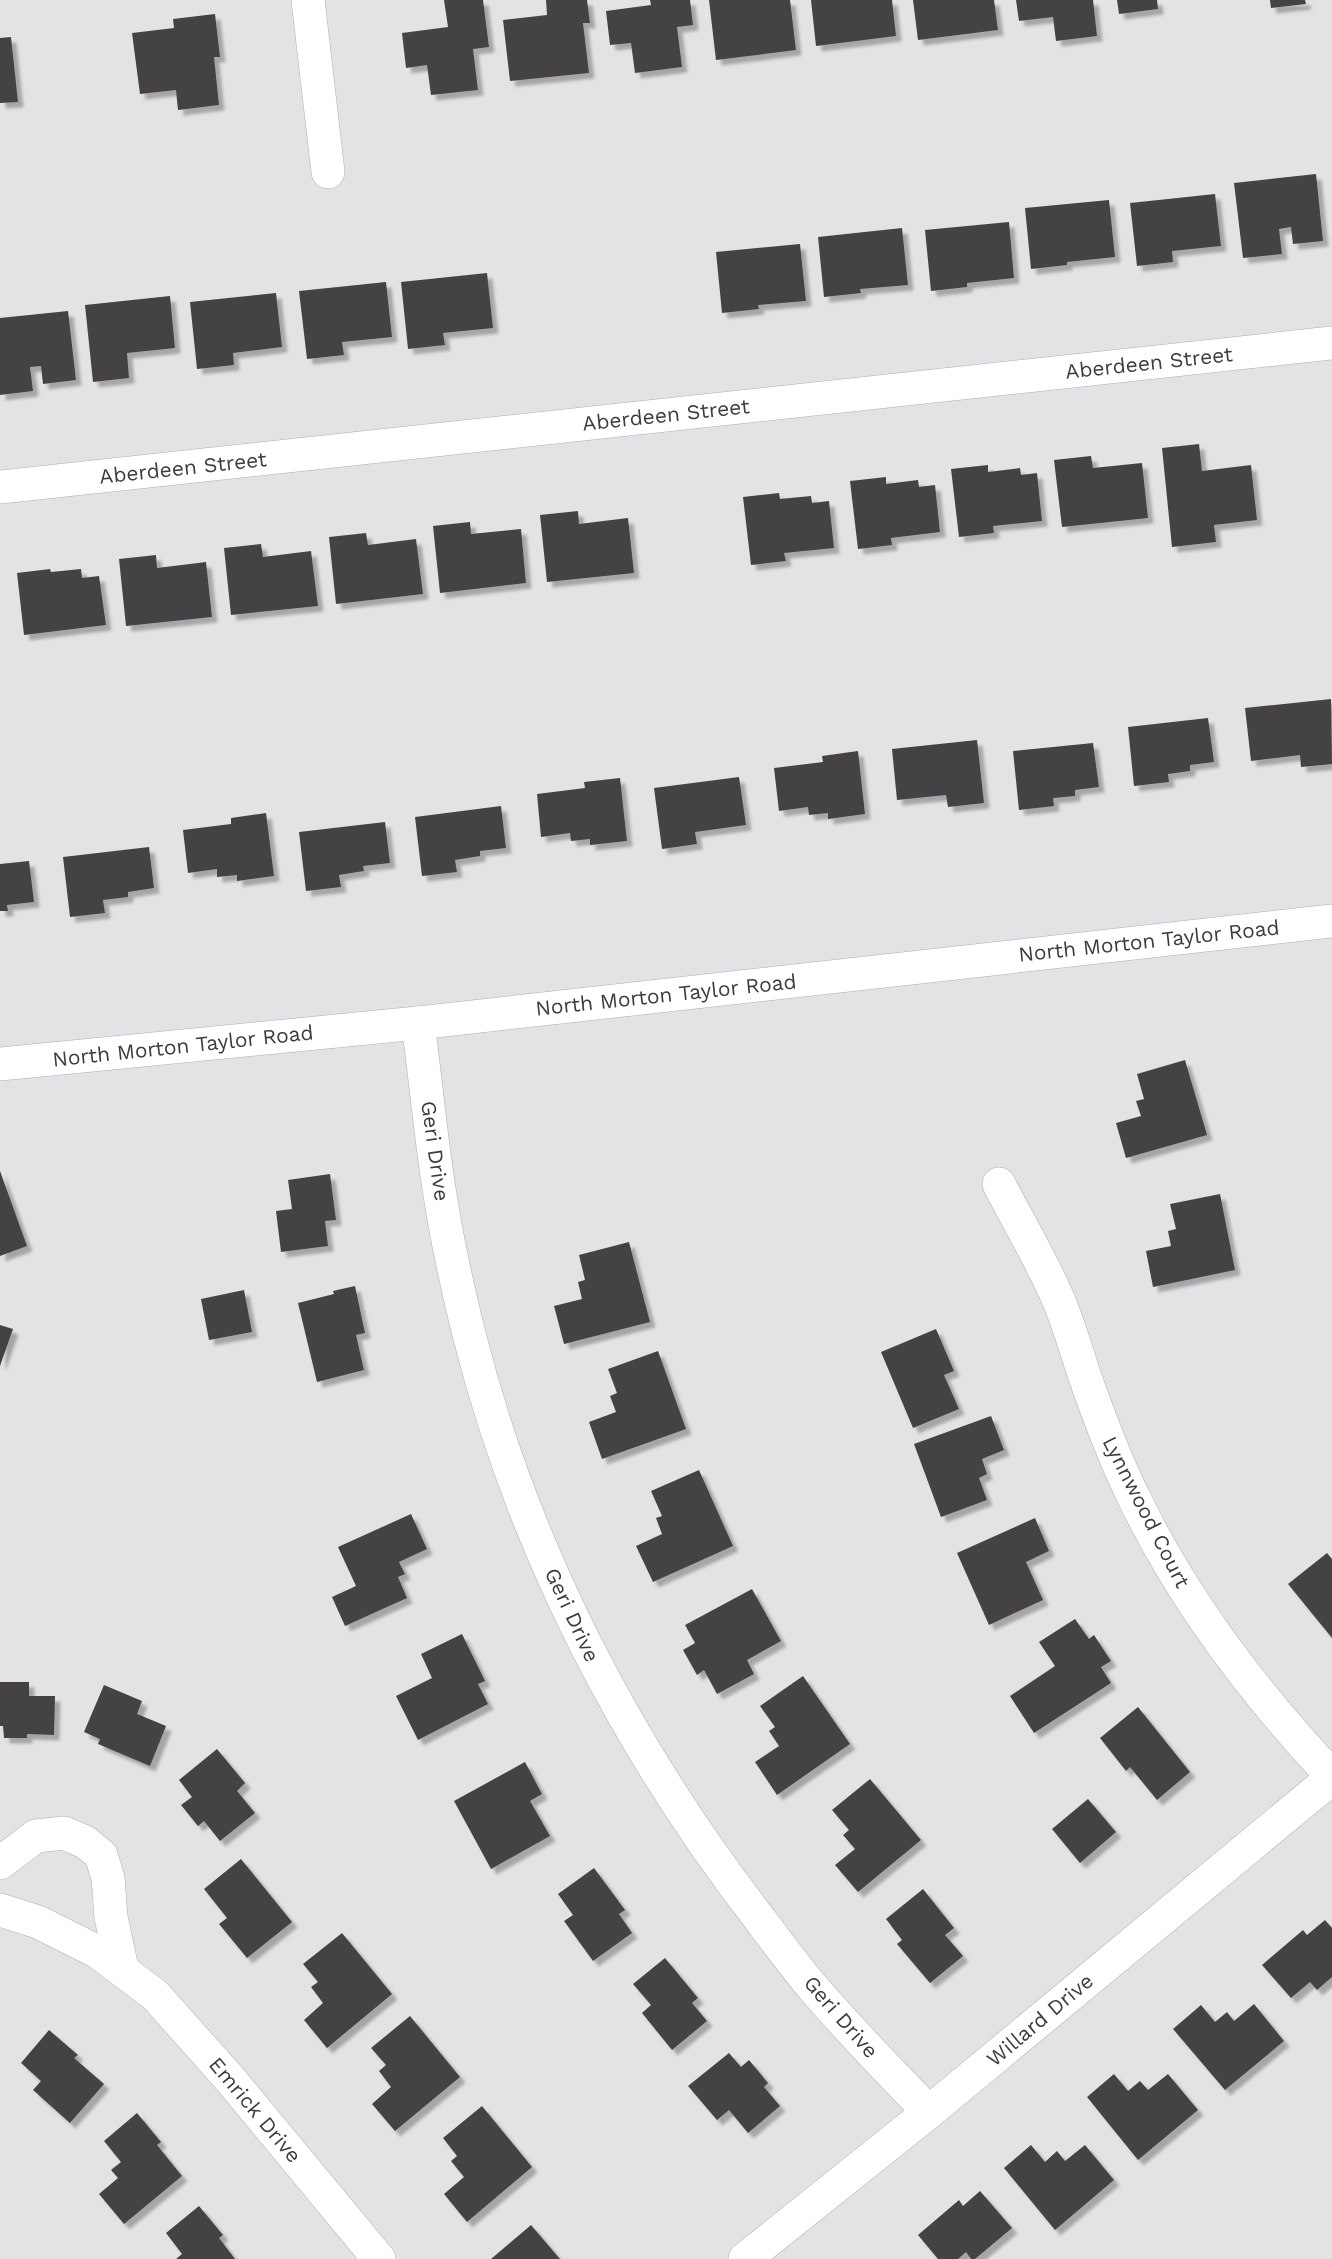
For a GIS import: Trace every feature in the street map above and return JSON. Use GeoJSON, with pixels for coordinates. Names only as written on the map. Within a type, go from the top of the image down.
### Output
{"type":"FeatureCollection","features":[{"type":"Feature","properties":{"kind":"street"},"geometry":{"type":"LineString","coordinates":[[308,0],[328,172]]}},
{"type":"Feature","properties":{"kind":"street","name":"Aberdeen Street"},"geometry":{"type":"LineString","coordinates":[[0,487],[1332,343]]}},
{"type":"Feature","properties":{"kind":"street","name":"North Morton Taylor Road"},"geometry":{"type":"LineString","coordinates":[[0,1064],[418,1023],[1332,921]]}},
{"type":"Feature","properties":{"kind":"street","name":"Geri Drive"},"geometry":{"type":"LineString","coordinates":[[418,1023],[441,1201],[469,1334],[511,1473],[560,1593],[592,1659],[633,1733],[678,1806],[726,1876],[813,1988],[869,2051],[929,2112]]}},
{"type":"Feature","properties":{"kind":"street","name":"Lynnwood Court"},"geometry":{"type":"LineString","coordinates":[[999,1184],[1059,1301],[1109,1442],[1135,1501],[1165,1557],[1198,1612],[1236,1665],[1289,1730],[1332,1777]]}},
{"type":"Feature","properties":{"kind":"street","name":"Willard Drive"},"geometry":{"type":"LineString","coordinates":[[745,2259],[929,2112],[1332,1777]]}},
{"type":"Feature","properties":{"kind":"street"},"geometry":{"type":"LineString","coordinates":[[0,1863],[36,1836],[64,1833],[85,1842],[101,1856],[108,1878],[111,1917],[122,1969]]}},
{"type":"Feature","properties":{"kind":"street","name":"Emrick Drive"},"geometry":{"type":"LineString","coordinates":[[0,1910],[38,1922],[98,1952],[155,1995],[229,2078],[379,2259]]}},
{"type":"Feature","properties":{"kind":"building"},"geometry":{"type":"Polygon","coordinates":[[[444,0],[483,0],[489,47],[473,49],[478,90],[431,95],[427,65],[406,68],[402,33],[448,27],[444,0]]]}},
{"type":"Feature","properties":{"kind":"building"},"geometry":{"type":"Polygon","coordinates":[[[546,0],[587,0],[590,23],[583,23],[589,73],[510,81],[503,20],[547,15],[546,0]]]}},
{"type":"Feature","properties":{"kind":"building"},"geometry":{"type":"Polygon","coordinates":[[[650,0],[690,0],[693,25],[677,27],[682,67],[635,73],[631,43],[610,45],[606,11],[651,5],[650,0]]]}},
{"type":"Feature","properties":{"kind":"building"},"geometry":{"type":"Polygon","coordinates":[[[709,0],[790,0],[796,50],[716,60],[709,0]]]}},
{"type":"Feature","properties":{"kind":"building"},"geometry":{"type":"Polygon","coordinates":[[[811,0],[892,0],[896,36],[816,46],[811,0]]]}},
{"type":"Feature","properties":{"kind":"building"},"geometry":{"type":"Polygon","coordinates":[[[913,0],[994,0],[998,30],[918,40],[913,0]]]}},
{"type":"Feature","properties":{"kind":"building"},"geometry":{"type":"Polygon","coordinates":[[[1016,0],[1093,0],[1097,36],[1056,41],[1053,17],[1019,21],[1016,0]]]}},
{"type":"Feature","properties":{"kind":"building"},"geometry":{"type":"Polygon","coordinates":[[[1117,0],[1157,0],[1158,9],[1119,14],[1117,0]]]}},
{"type":"Feature","properties":{"kind":"building"},"geometry":{"type":"Polygon","coordinates":[[[1270,0],[1305,0],[1306,4],[1271,8],[1270,0]]]}},
{"type":"Feature","properties":{"kind":"building"},"geometry":{"type":"Polygon","coordinates":[[[215,14],[220,57],[214,57],[219,105],[178,110],[176,90],[140,94],[132,33],[174,28],[173,19],[215,14]]]}},
{"type":"Feature","properties":{"kind":"building"},"geometry":{"type":"Polygon","coordinates":[[[11,37],[18,102],[0,103],[0,38],[11,37]]]}},
{"type":"Feature","properties":{"kind":"building"},"geometry":{"type":"Polygon","coordinates":[[[1316,174],[1323,241],[1293,244],[1291,227],[1279,229],[1282,254],[1243,258],[1234,183],[1316,174]]]}},
{"type":"Feature","properties":{"kind":"building"},"geometry":{"type":"Polygon","coordinates":[[[1215,194],[1221,246],[1172,251],[1173,262],[1137,266],[1130,203],[1215,194]]]}},
{"type":"Feature","properties":{"kind":"building"},"geometry":{"type":"Polygon","coordinates":[[[1109,200],[1115,257],[1067,262],[1067,265],[1031,269],[1025,208],[1109,200]]]}},
{"type":"Feature","properties":{"kind":"building"},"geometry":{"type":"Polygon","coordinates":[[[1009,222],[1014,278],[967,283],[967,287],[931,291],[925,230],[1009,222]]]}},
{"type":"Feature","properties":{"kind":"building"},"geometry":{"type":"Polygon","coordinates":[[[902,228],[908,285],[860,289],[861,293],[824,297],[818,237],[902,228]]]}},
{"type":"Feature","properties":{"kind":"building"},"geometry":{"type":"Polygon","coordinates":[[[800,244],[806,301],[758,305],[759,309],[722,313],[716,252],[800,244]]]}},
{"type":"Feature","properties":{"kind":"building"},"geometry":{"type":"Polygon","coordinates":[[[487,273],[493,328],[443,333],[445,345],[408,349],[401,282],[487,273]]]}},
{"type":"Feature","properties":{"kind":"building"},"geometry":{"type":"Polygon","coordinates":[[[386,282],[392,337],[342,342],[344,355],[307,359],[299,291],[386,282]]]}},
{"type":"Feature","properties":{"kind":"building"},"geometry":{"type":"Polygon","coordinates":[[[276,293],[282,347],[233,353],[234,365],[197,369],[190,302],[276,293]]]}},
{"type":"Feature","properties":{"kind":"building"},"geometry":{"type":"Polygon","coordinates":[[[170,296],[175,348],[127,353],[129,378],[93,382],[85,305],[170,296]]]}},
{"type":"Feature","properties":{"kind":"building"},"geometry":{"type":"Polygon","coordinates":[[[68,311],[76,380],[43,384],[41,366],[30,367],[33,391],[0,395],[0,318],[68,311]]]}},
{"type":"Feature","properties":{"kind":"building"},"geometry":{"type":"Polygon","coordinates":[[[1199,444],[1202,471],[1251,465],[1257,520],[1214,525],[1216,542],[1172,547],[1162,448],[1199,444]]]}},
{"type":"Feature","properties":{"kind":"building"},"geometry":{"type":"Polygon","coordinates":[[[1091,456],[1093,468],[1142,463],[1148,518],[1062,527],[1054,460],[1091,456]]]}},
{"type":"Feature","properties":{"kind":"building"},"geometry":{"type":"Polygon","coordinates":[[[988,465],[988,472],[1020,468],[1021,475],[1037,473],[1042,521],[993,526],[994,533],[959,537],[951,469],[988,465]]]}},
{"type":"Feature","properties":{"kind":"building"},"geometry":{"type":"Polygon","coordinates":[[[886,477],[886,484],[918,480],[919,487],[935,485],[940,532],[891,538],[892,545],[858,549],[850,481],[886,477]]]}},
{"type":"Feature","properties":{"kind":"building"},"geometry":{"type":"Polygon","coordinates":[[[779,493],[780,499],[811,496],[812,503],[829,501],[834,548],[784,553],[786,561],[751,565],[743,497],[779,493]]]}},
{"type":"Feature","properties":{"kind":"building"},"geometry":{"type":"Polygon","coordinates":[[[578,511],[579,524],[628,518],[634,573],[547,582],[540,515],[578,511]]]}},
{"type":"Feature","properties":{"kind":"building"},"geometry":{"type":"Polygon","coordinates":[[[470,522],[471,534],[521,529],[526,583],[440,593],[433,526],[470,522]]]}},
{"type":"Feature","properties":{"kind":"building"},"geometry":{"type":"Polygon","coordinates":[[[366,533],[368,545],[416,539],[423,594],[336,604],[329,537],[366,533]]]}},
{"type":"Feature","properties":{"kind":"building"},"geometry":{"type":"Polygon","coordinates":[[[261,544],[263,557],[311,551],[318,606],[231,615],[224,548],[261,544]]]}},
{"type":"Feature","properties":{"kind":"building"},"geometry":{"type":"Polygon","coordinates":[[[156,555],[157,568],[206,562],[212,617],[126,626],[119,559],[156,555]]]}},
{"type":"Feature","properties":{"kind":"building"},"geometry":{"type":"Polygon","coordinates":[[[50,569],[51,572],[81,569],[82,578],[99,576],[106,625],[24,635],[17,573],[50,569]]]}},
{"type":"Feature","properties":{"kind":"building"},"geometry":{"type":"Polygon","coordinates":[[[1331,699],[1332,764],[1301,767],[1300,755],[1251,761],[1245,708],[1331,699]]]}},
{"type":"Feature","properties":{"kind":"building"},"geometry":{"type":"Polygon","coordinates":[[[1208,718],[1214,762],[1190,765],[1190,771],[1168,774],[1169,782],[1134,786],[1128,727],[1208,718]]]}},
{"type":"Feature","properties":{"kind":"building"},"geometry":{"type":"Polygon","coordinates":[[[977,740],[984,803],[948,807],[946,795],[897,800],[892,749],[977,740]]]}},
{"type":"Feature","properties":{"kind":"building"},"geometry":{"type":"Polygon","coordinates":[[[1093,743],[1099,787],[1075,790],[1075,796],[1053,798],[1054,806],[1019,810],[1013,751],[1093,743]]]}},
{"type":"Feature","properties":{"kind":"building"},"geometry":{"type":"Polygon","coordinates":[[[858,751],[865,814],[828,819],[828,813],[809,815],[808,807],[779,811],[774,768],[823,762],[822,756],[858,751]]]}},
{"type":"Feature","properties":{"kind":"building"},"geometry":{"type":"Polygon","coordinates":[[[739,777],[746,825],[695,832],[697,844],[662,849],[654,788],[739,777]]]}},
{"type":"Feature","properties":{"kind":"building"},"geometry":{"type":"Polygon","coordinates":[[[620,778],[627,841],[590,845],[590,839],[571,841],[570,833],[541,837],[537,794],[585,788],[584,782],[620,778]]]}},
{"type":"Feature","properties":{"kind":"building"},"geometry":{"type":"Polygon","coordinates":[[[501,806],[506,848],[480,851],[480,856],[455,860],[457,872],[422,876],[415,817],[501,806]]]}},
{"type":"Feature","properties":{"kind":"building"},"geometry":{"type":"Polygon","coordinates":[[[266,813],[274,876],[237,881],[237,875],[217,877],[217,869],[188,873],[183,830],[231,824],[231,818],[266,813]]]}},
{"type":"Feature","properties":{"kind":"building"},"geometry":{"type":"Polygon","coordinates":[[[385,822],[390,863],[363,866],[364,871],[339,875],[341,887],[306,891],[299,832],[385,822]]]}},
{"type":"Feature","properties":{"kind":"building"},"geometry":{"type":"Polygon","coordinates":[[[149,847],[154,888],[128,892],[128,897],[103,900],[105,913],[70,917],[63,857],[149,847]]]}},
{"type":"Feature","properties":{"kind":"building"},"geometry":{"type":"Polygon","coordinates":[[[29,861],[34,902],[7,905],[8,911],[0,911],[0,864],[29,861]]]}},
{"type":"Feature","properties":{"kind":"building"},"geometry":{"type":"Polygon","coordinates":[[[1185,1060],[1207,1135],[1126,1158],[1116,1123],[1141,1116],[1136,1101],[1144,1099],[1137,1074],[1185,1060]]]}},
{"type":"Feature","properties":{"kind":"building"},"geometry":{"type":"Polygon","coordinates":[[[0,1171],[27,1246],[0,1256],[0,1171]]]}},
{"type":"Feature","properties":{"kind":"building"},"geometry":{"type":"Polygon","coordinates":[[[330,1174],[336,1220],[325,1221],[328,1246],[281,1252],[276,1211],[292,1209],[288,1180],[330,1174]]]}},
{"type":"Feature","properties":{"kind":"building"},"geometry":{"type":"Polygon","coordinates":[[[1220,1194],[1235,1270],[1153,1287],[1146,1251],[1171,1246],[1168,1231],[1176,1229],[1170,1204],[1220,1194]]]}},
{"type":"Feature","properties":{"kind":"building"},"geometry":{"type":"Polygon","coordinates":[[[629,1242],[650,1322],[564,1344],[554,1306],[582,1299],[578,1282],[585,1280],[579,1255],[629,1242]]]}},
{"type":"Feature","properties":{"kind":"building"},"geometry":{"type":"Polygon","coordinates":[[[355,1286],[365,1333],[356,1335],[364,1370],[317,1382],[298,1303],[355,1286]]]}},
{"type":"Feature","properties":{"kind":"building"},"geometry":{"type":"Polygon","coordinates":[[[244,1290],[252,1332],[209,1340],[201,1299],[244,1290]]]}},
{"type":"Feature","properties":{"kind":"building"},"geometry":{"type":"Polygon","coordinates":[[[0,1325],[13,1329],[0,1366],[0,1325]]]}},
{"type":"Feature","properties":{"kind":"building"},"geometry":{"type":"Polygon","coordinates":[[[936,1329],[954,1371],[944,1375],[959,1409],[913,1428],[881,1352],[936,1329]]]}},
{"type":"Feature","properties":{"kind":"building"},"geometry":{"type":"Polygon","coordinates":[[[658,1351],[686,1429],[602,1459],[589,1422],[616,1412],[610,1396],[617,1393],[608,1369],[658,1351]]]}},
{"type":"Feature","properties":{"kind":"building"},"geometry":{"type":"Polygon","coordinates":[[[991,1416],[1004,1450],[982,1459],[987,1474],[979,1478],[987,1500],[941,1517],[914,1444],[991,1416]]]}},
{"type":"Feature","properties":{"kind":"building"},"geometry":{"type":"Polygon","coordinates":[[[699,1470],[733,1546],[653,1582],[636,1546],[662,1534],[656,1518],[662,1516],[651,1491],[699,1470]]]}},
{"type":"Feature","properties":{"kind":"building"},"geometry":{"type":"Polygon","coordinates":[[[411,1514],[427,1549],[399,1562],[405,1574],[398,1577],[407,1598],[345,1626],[332,1597],[356,1586],[338,1547],[411,1514]]]}},
{"type":"Feature","properties":{"kind":"building"},"geometry":{"type":"Polygon","coordinates":[[[1035,1518],[1049,1551],[1026,1562],[1043,1600],[989,1625],[957,1553],[1035,1518]]]}},
{"type":"Feature","properties":{"kind":"building"},"geometry":{"type":"Polygon","coordinates":[[[1327,1553],[1332,1559],[1332,1638],[1288,1584],[1327,1553]]]}},
{"type":"Feature","properties":{"kind":"building"},"geometry":{"type":"Polygon","coordinates":[[[752,1589],[781,1641],[747,1660],[754,1674],[717,1694],[704,1670],[697,1675],[683,1650],[695,1643],[685,1625],[752,1589]]]}},
{"type":"Feature","properties":{"kind":"building"},"geometry":{"type":"Polygon","coordinates":[[[1075,1619],[1089,1639],[1094,1635],[1111,1661],[1101,1667],[1111,1683],[1034,1733],[1010,1696],[1055,1666],[1039,1642],[1075,1619]]]}},
{"type":"Feature","properties":{"kind":"building"},"geometry":{"type":"Polygon","coordinates":[[[462,1634],[485,1681],[478,1684],[488,1704],[418,1740],[396,1696],[432,1678],[421,1654],[462,1634]]]}},
{"type":"Feature","properties":{"kind":"building"},"geometry":{"type":"Polygon","coordinates":[[[803,1676],[850,1744],[777,1795],[755,1762],[779,1746],[769,1731],[775,1727],[760,1706],[803,1676]]]}},
{"type":"Feature","properties":{"kind":"building"},"geometry":{"type":"Polygon","coordinates":[[[0,1682],[29,1682],[29,1696],[55,1696],[54,1735],[27,1734],[27,1738],[4,1738],[3,1726],[0,1726],[0,1682]]]}},
{"type":"Feature","properties":{"kind":"building"},"geometry":{"type":"Polygon","coordinates":[[[104,1685],[142,1701],[137,1714],[166,1726],[150,1766],[98,1744],[100,1739],[84,1732],[104,1685]]]}},
{"type":"Feature","properties":{"kind":"building"},"geometry":{"type":"Polygon","coordinates":[[[1138,1707],[1190,1772],[1157,1800],[1130,1767],[1126,1771],[1100,1738],[1138,1707]]]}},
{"type":"Feature","properties":{"kind":"building"},"geometry":{"type":"Polygon","coordinates":[[[217,1749],[245,1783],[237,1791],[255,1813],[220,1841],[204,1821],[198,1826],[181,1805],[192,1797],[179,1780],[217,1749]]]}},
{"type":"Feature","properties":{"kind":"building"},"geometry":{"type":"Polygon","coordinates":[[[525,1762],[542,1794],[530,1801],[550,1836],[491,1869],[454,1801],[525,1762]]]}},
{"type":"Feature","properties":{"kind":"building"},"geometry":{"type":"Polygon","coordinates":[[[870,1779],[921,1840],[858,1892],[835,1865],[855,1849],[843,1835],[849,1830],[832,1810],[870,1779]]]}},
{"type":"Feature","properties":{"kind":"building"},"geometry":{"type":"Polygon","coordinates":[[[1088,1799],[1116,1832],[1080,1863],[1052,1829],[1088,1799]]]}},
{"type":"Feature","properties":{"kind":"building"},"geometry":{"type":"Polygon","coordinates":[[[241,1859],[292,1922],[247,1958],[219,1924],[227,1918],[204,1889],[241,1859]]]}},
{"type":"Feature","properties":{"kind":"building"},"geometry":{"type":"Polygon","coordinates":[[[594,1868],[625,1910],[619,1914],[632,1933],[593,1961],[564,1921],[573,1915],[558,1894],[594,1868]]]}},
{"type":"Feature","properties":{"kind":"building"},"geometry":{"type":"Polygon","coordinates":[[[923,1889],[954,1928],[945,1935],[963,1956],[930,1983],[897,1944],[902,1940],[886,1919],[923,1889]]]}},
{"type":"Feature","properties":{"kind":"building"},"geometry":{"type":"Polygon","coordinates":[[[1325,1920],[1332,1928],[1332,1977],[1317,1990],[1310,1982],[1291,1998],[1262,1965],[1303,1930],[1307,1935],[1325,1920]]]}},
{"type":"Feature","properties":{"kind":"building"},"geometry":{"type":"Polygon","coordinates":[[[342,1933],[392,1994],[327,2048],[304,2020],[323,2003],[311,1987],[318,1982],[303,1964],[342,1933]]]}},
{"type":"Feature","properties":{"kind":"building"},"geometry":{"type":"Polygon","coordinates":[[[665,1958],[698,1998],[692,2003],[707,2021],[672,2050],[642,2013],[651,2005],[633,1984],[665,1958]]]}},
{"type":"Feature","properties":{"kind":"building"},"geometry":{"type":"Polygon","coordinates":[[[1254,2004],[1284,2041],[1225,2090],[1173,2029],[1201,2005],[1215,2022],[1227,2012],[1234,2021],[1254,2004]]]}},
{"type":"Feature","properties":{"kind":"building"},"geometry":{"type":"Polygon","coordinates":[[[410,2016],[460,2077],[395,2131],[372,2104],[391,2087],[379,2071],[386,2065],[371,2048],[410,2016]]]}},
{"type":"Feature","properties":{"kind":"building"},"geometry":{"type":"Polygon","coordinates":[[[49,2030],[78,2055],[74,2058],[104,2084],[70,2123],[33,2090],[41,2081],[21,2063],[49,2030]]]}},
{"type":"Feature","properties":{"kind":"building"},"geometry":{"type":"Polygon","coordinates":[[[729,2053],[741,2067],[749,2060],[768,2083],[764,2087],[780,2106],[748,2133],[729,2110],[717,2120],[688,2086],[729,2053]]]}},
{"type":"Feature","properties":{"kind":"building"},"geometry":{"type":"Polygon","coordinates":[[[1114,2074],[1128,2091],[1140,2081],[1148,2090],[1168,2074],[1198,2110],[1138,2160],[1087,2097],[1114,2074]]]}},
{"type":"Feature","properties":{"kind":"building"},"geometry":{"type":"Polygon","coordinates":[[[482,2106],[532,2167],[467,2222],[444,2194],[464,2177],[451,2161],[457,2156],[443,2138],[482,2106]]]}},
{"type":"Feature","properties":{"kind":"building"},"geometry":{"type":"Polygon","coordinates":[[[137,2113],[161,2142],[157,2145],[182,2176],[124,2224],[99,2194],[118,2178],[111,2170],[121,2162],[104,2141],[137,2113]]]}},
{"type":"Feature","properties":{"kind":"building"},"geometry":{"type":"Polygon","coordinates":[[[1031,2145],[1045,2162],[1057,2151],[1065,2161],[1085,2145],[1114,2180],[1055,2230],[1004,2168],[1031,2145]]]}},
{"type":"Feature","properties":{"kind":"building"},"geometry":{"type":"Polygon","coordinates":[[[980,2191],[1012,2228],[975,2259],[971,2259],[966,2252],[958,2259],[938,2259],[918,2235],[959,2200],[963,2206],[980,2191]]]}},
{"type":"Feature","properties":{"kind":"building"},"geometry":{"type":"Polygon","coordinates":[[[199,2206],[223,2235],[219,2238],[235,2259],[176,2259],[182,2254],[166,2233],[199,2206]]]}},
{"type":"Feature","properties":{"kind":"building"},"geometry":{"type":"Polygon","coordinates":[[[531,2225],[560,2259],[491,2259],[531,2225]]]}}]}
